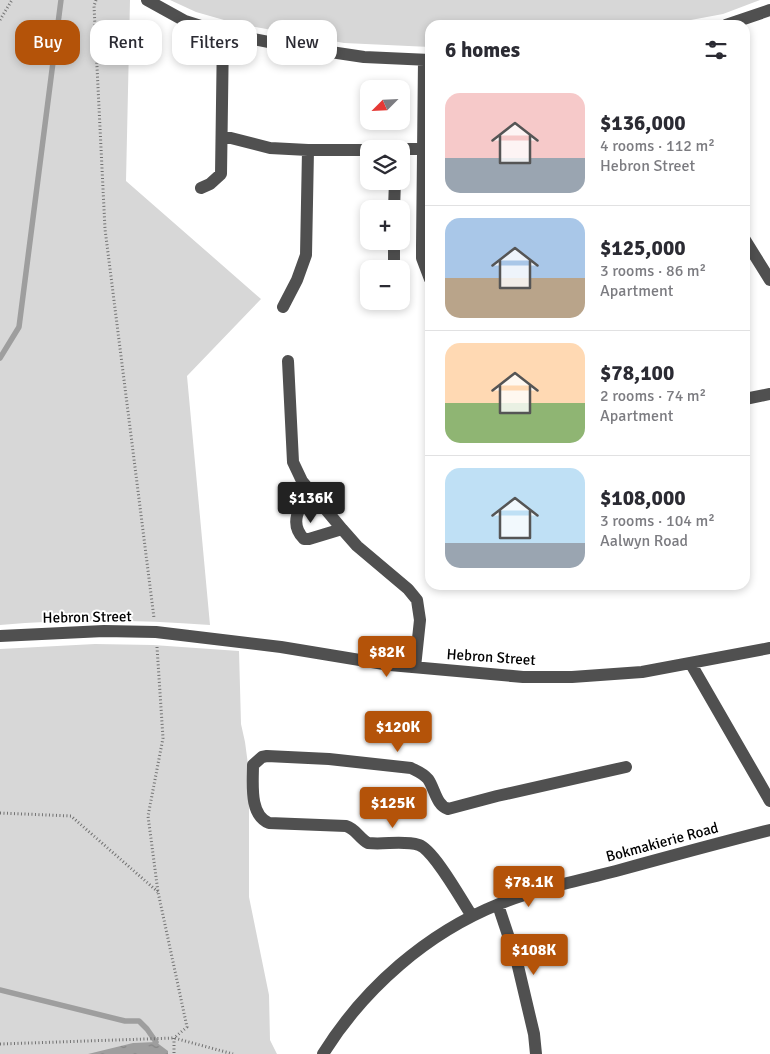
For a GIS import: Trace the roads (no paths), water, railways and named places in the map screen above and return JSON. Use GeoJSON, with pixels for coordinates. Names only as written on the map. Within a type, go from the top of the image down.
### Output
{"type":"FeatureCollection","features":[{"type":"Feature","properties":{"kind":"street"},"geometry":{"type":"LineString","coordinates":[[147,0],[183,20]]}},
{"type":"Feature","properties":{"kind":"street"},"geometry":{"type":"LineString","coordinates":[[741,20],[770,10]]}},
{"type":"Feature","properties":{"kind":"street"},"geometry":{"type":"LineString","coordinates":[[257,40],[364,57],[425,60]]}},
{"type":"Feature","properties":{"kind":"street"},"geometry":{"type":"LineString","coordinates":[[201,188],[210,184],[221,174],[223,65]]}},
{"type":"Feature","properties":{"kind":"street"},"geometry":{"type":"LineString","coordinates":[[425,104],[422,258],[425,266]]}},
{"type":"Feature","properties":{"kind":"street"},"geometry":{"type":"LineString","coordinates":[[223,136],[270,148],[360,150]]}},
{"type":"Feature","properties":{"kind":"street"},"geometry":{"type":"LineString","coordinates":[[410,149],[423,149]]}},
{"type":"Feature","properties":{"kind":"street"},"geometry":{"type":"LineString","coordinates":[[283,306],[297,280],[306,255],[308,150]]}},
{"type":"Feature","properties":{"kind":"street"},"geometry":{"type":"LineString","coordinates":[[750,248],[770,280]]}},
{"type":"Feature","properties":{"kind":"street"},"geometry":{"type":"LineString","coordinates":[[288,361],[293,462],[302,481],[357,546],[408,589],[417,600],[420,620],[415,667]]}},
{"type":"Feature","properties":{"kind":"street"},"geometry":{"type":"LineString","coordinates":[[750,398],[770,394]]}},
{"type":"Feature","properties":{"kind":"street"},"geometry":{"type":"LineString","coordinates":[[310,491],[296,515],[296,522],[301,536],[304,539],[309,539],[342,529]]}},
{"type":"Feature","properties":{"kind":"street","name":"Hebron Street"},"geometry":{"type":"LineString","coordinates":[[0,636],[104,631],[156,632],[281,647],[390,665],[523,676],[572,677],[642,672],[770,648]]}},
{"type":"Feature","properties":{"kind":"street"},"geometry":{"type":"LineString","coordinates":[[691,664],[769,795]]}},
{"type":"Feature","properties":{"kind":"street"},"geometry":{"type":"LineString","coordinates":[[472,916],[434,858],[424,847],[406,843],[368,843],[357,832],[346,826],[269,824],[264,821],[257,812],[253,790],[253,765],[255,762],[267,756],[330,759],[411,768],[421,772],[428,779],[441,806],[448,809],[626,767]]}},
{"type":"Feature","properties":{"kind":"street","name":"Bokmakierie Road"},"geometry":{"type":"LineString","coordinates":[[323,1054],[340,1028],[358,1006],[397,967],[435,938],[472,916],[498,904],[549,889],[770,830]]}},
{"type":"Feature","properties":{"kind":"street"},"geometry":{"type":"LineString","coordinates":[[498,904],[517,962],[534,1034],[536,1054]]}},
{"type":"Feature","properties":{"kind":"water"},"geometry":{"type":"Polygon","coordinates":[[[156,1042],[168,1051],[168,1054],[88,1054],[133,1043],[156,1042]]]}},
{"type":"Feature","properties":{"kind":"waterway"},"geometry":{"type":"LineString","coordinates":[[0,358],[19,327],[61,0]]}},
{"type":"Feature","properties":{"kind":"waterway"},"geometry":{"type":"LineString","coordinates":[[0,990],[125,1021],[139,1021],[156,1042]]}}]}
